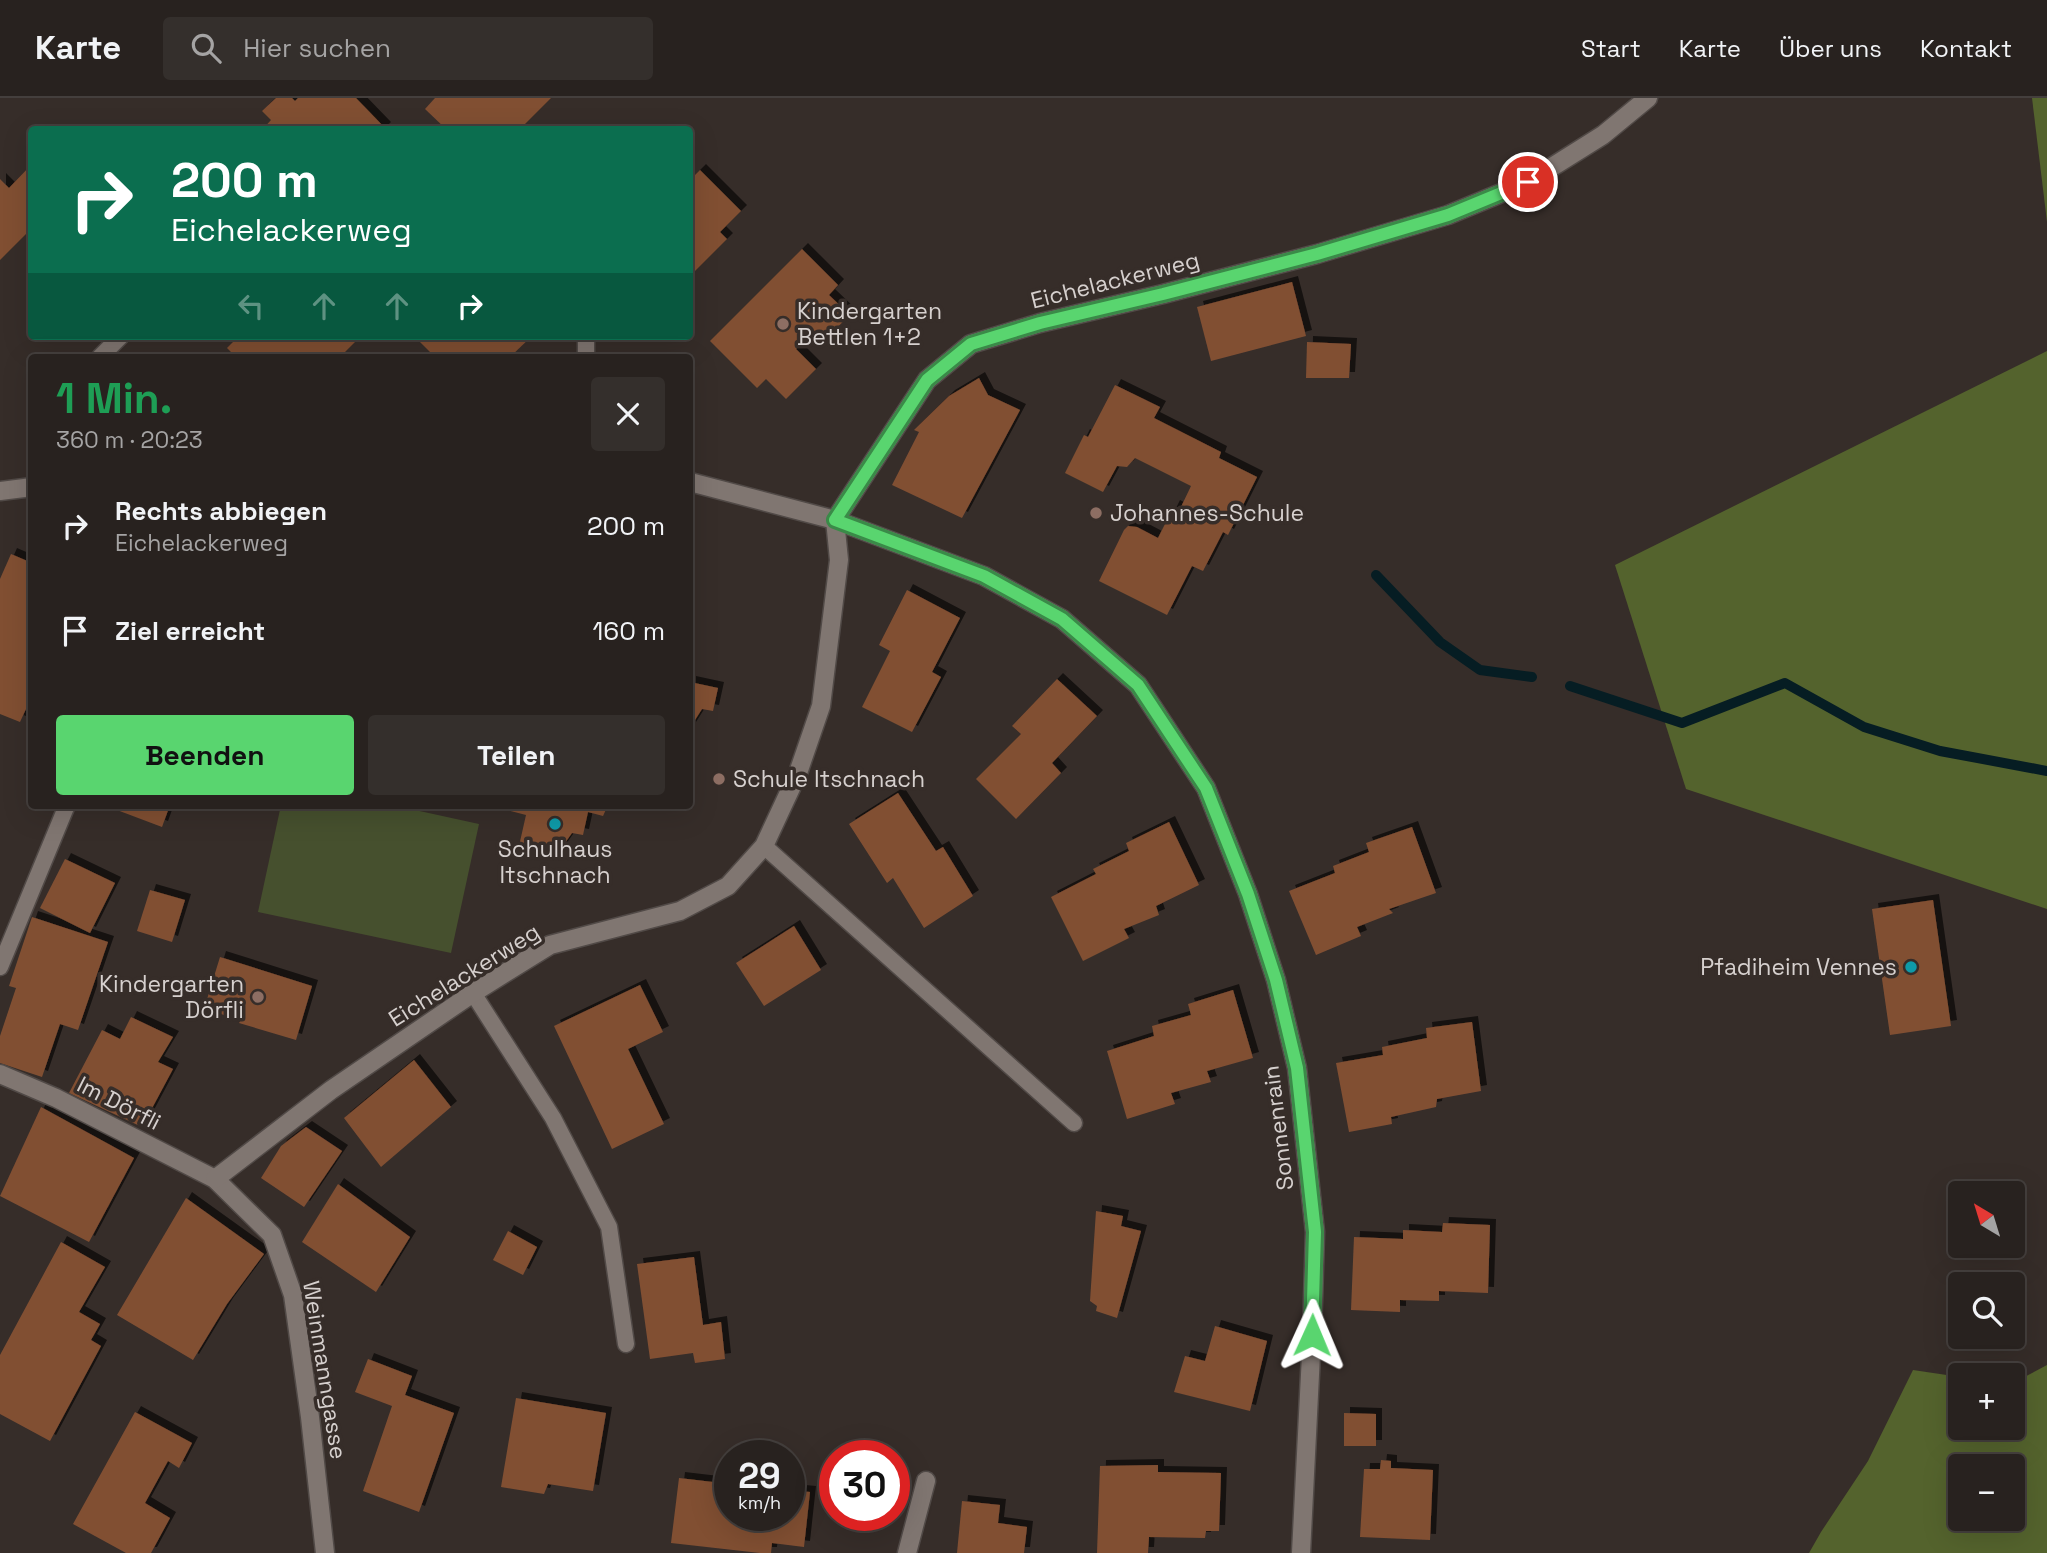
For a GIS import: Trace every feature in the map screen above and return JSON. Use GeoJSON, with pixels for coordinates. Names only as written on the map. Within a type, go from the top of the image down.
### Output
{"type":"FeatureCollection","features":[{"type":"Feature","properties":{"kind":"street","name":"Eichelackerweg"},"geometry":{"type":"LineString","coordinates":[[215,1178],[331,1090],[473,993],[551,945],[680,911],[728,886],[764,846],[798,773],[821,706],[839,560],[835,520],[927,380],[971,344],[1040,323],[1317,254],[1448,215],[1528,182],[1603,135],[1648,98]]}},
{"type":"Feature","properties":{"kind":"street","name":"Sonnenrain"},"geometry":{"type":"LineString","coordinates":[[693,483],[835,520],[984,576],[1062,619],[1138,685],[1206,788],[1248,894],[1276,980],[1297,1068],[1315,1232],[1312,1349],[1301,1553]]}},
{"type":"Feature","properties":{"kind":"street"},"geometry":{"type":"LineString","coordinates":[[0,491],[28,487]]}},
{"type":"Feature","properties":{"kind":"street","name":"Im Dörfli"},"geometry":{"type":"LineString","coordinates":[[0,1074],[56,1098],[215,1178]]}},
{"type":"Feature","properties":{"kind":"street","name":"Weinmanngasse"},"geometry":{"type":"LineString","coordinates":[[215,1178],[272,1236],[293,1295],[325,1553]]}},
{"type":"Feature","properties":{"kind":"street"},"geometry":{"type":"LineString","coordinates":[[907,1553],[926,1481]]}},
{"type":"Feature","properties":{"kind":"lane"},"geometry":{"type":"LineString","coordinates":[[103,354],[117,340]]}},
{"type":"Feature","properties":{"kind":"lane"},"geometry":{"type":"LineString","coordinates":[[0,967],[65,809]]}},
{"type":"Feature","properties":{"kind":"lane"},"geometry":{"type":"LineString","coordinates":[[764,846],[1074,1122]]}},
{"type":"Feature","properties":{"kind":"lane"},"geometry":{"type":"LineString","coordinates":[[473,993],[553,1118],[609,1227],[626,1344]]}},
{"type":"Feature","properties":{"kind":"green space"},"geometry":{"type":"Polygon","coordinates":[[[2032,98],[2047,98],[2047,222],[2032,98]]]}},
{"type":"Feature","properties":{"kind":"green space"},"geometry":{"type":"Polygon","coordinates":[[[2047,351],[2047,909],[1686,789],[1615,565],[2047,351]]]}},
{"type":"Feature","properties":{"kind":"green space"},"geometry":{"type":"Polygon","coordinates":[[[280,809],[410,809],[479,824],[451,953],[258,912],[280,809]]]}},
{"type":"Feature","properties":{"kind":"green space"},"geometry":{"type":"Polygon","coordinates":[[[2047,1365],[2047,1553],[1809,1553],[1868,1461],[1913,1370],[1948,1375],[1948,1440],[2025,1440],[2025,1377],[2047,1365]]]}},
{"type":"Feature","properties":{"kind":"building"},"geometry":{"type":"Polygon","coordinates":[[[276,98],[292,98],[295,101],[298,98],[356,98],[383,126],[266,126],[271,120],[262,111],[276,98]]]}},
{"type":"Feature","properties":{"kind":"building"},"geometry":{"type":"Polygon","coordinates":[[[435,98],[551,98],[523,126],[443,126],[425,109],[435,98]]]}},
{"type":"Feature","properties":{"kind":"building"},"geometry":{"type":"Polygon","coordinates":[[[28,168],[28,232],[0,260],[0,179],[9,188],[28,168]]]}},
{"type":"Feature","properties":{"kind":"building"},"geometry":{"type":"Polygon","coordinates":[[[700,170],[741,211],[720,232],[727,239],[693,273],[693,177],[700,170]]]}},
{"type":"Feature","properties":{"kind":"building","name":"Kindergarten Bettlen 1+2"},"geometry":{"type":"Polygon","coordinates":[[[802,249],[838,285],[829,295],[850,315],[820,344],[810,334],[796,349],[816,369],[786,399],[766,379],[757,388],[710,341],[802,249]]]}},
{"type":"Feature","properties":{"kind":"building"},"geometry":{"type":"Polygon","coordinates":[[[1292,282],[1306,336],[1211,361],[1197,307],[1292,282]]]}},
{"type":"Feature","properties":{"kind":"building"},"geometry":{"type":"Polygon","coordinates":[[[235,340],[357,340],[343,354],[233,354],[227,348],[235,340]]]}},
{"type":"Feature","properties":{"kind":"building"},"geometry":{"type":"Polygon","coordinates":[[[418,340],[528,340],[513,354],[432,354],[418,340]]]}},
{"type":"Feature","properties":{"kind":"building"},"geometry":{"type":"Polygon","coordinates":[[[1307,342],[1351,344],[1349,378],[1306,378],[1307,342]]]}},
{"type":"Feature","properties":{"kind":"building"},"geometry":{"type":"Polygon","coordinates":[[[979,378],[988,395],[1020,410],[962,518],[892,485],[919,432],[914,430],[949,396],[979,378]]]}},
{"type":"Feature","properties":{"kind":"building"},"geometry":{"type":"Polygon","coordinates":[[[1115,385],[1160,407],[1154,418],[1221,452],[1219,458],[1257,477],[1228,535],[1223,532],[1203,571],[1192,566],[1167,615],[1099,581],[1124,530],[1128,526],[1137,527],[1158,538],[1174,506],[1180,509],[1191,486],[1135,458],[1127,467],[1117,466],[1103,492],[1065,473],[1084,435],[1088,437],[1115,385]]]}},
{"type":"Feature","properties":{"kind":"building"},"geometry":{"type":"Polygon","coordinates":[[[11,554],[28,561],[28,705],[20,722],[0,714],[0,579],[11,554]]]}},
{"type":"Feature","properties":{"kind":"building"},"geometry":{"type":"Polygon","coordinates":[[[907,590],[960,618],[932,672],[941,677],[912,732],[862,707],[890,651],[879,645],[907,590]]]}},
{"type":"Feature","properties":{"kind":"building"},"geometry":{"type":"Polygon","coordinates":[[[1057,679],[1097,716],[1052,763],[1061,773],[1016,819],[976,779],[1021,734],[1012,726],[1057,679]]]}},
{"type":"Feature","properties":{"kind":"building"},"geometry":{"type":"Polygon","coordinates":[[[693,683],[718,688],[713,711],[702,709],[693,723],[693,683]]]}},
{"type":"Feature","properties":{"kind":"building"},"geometry":{"type":"Polygon","coordinates":[[[898,793],[936,851],[943,847],[973,896],[924,928],[893,878],[887,883],[849,824],[898,793]]]}},
{"type":"Feature","properties":{"kind":"building"},"geometry":{"type":"Polygon","coordinates":[[[114,809],[169,809],[162,827],[114,809]]]}},
{"type":"Feature","properties":{"kind":"building","name":"Schulhaus Itschnach"},"geometry":{"type":"Polygon","coordinates":[[[503,809],[606,809],[603,816],[588,812],[583,835],[572,833],[559,855],[519,846],[526,815],[503,809]]]}},
{"type":"Feature","properties":{"kind":"building"},"geometry":{"type":"Polygon","coordinates":[[[1169,822],[1199,885],[1156,906],[1159,915],[1124,929],[1129,938],[1083,961],[1051,897],[1096,874],[1093,869],[1129,851],[1126,843],[1169,822]]]}},
{"type":"Feature","properties":{"kind":"building"},"geometry":{"type":"Polygon","coordinates":[[[1412,827],[1436,893],[1389,909],[1393,913],[1357,927],[1361,936],[1316,955],[1289,891],[1335,873],[1333,866],[1369,852],[1366,843],[1412,827]]]}},
{"type":"Feature","properties":{"kind":"building"},"geometry":{"type":"Polygon","coordinates":[[[65,859],[115,883],[90,933],[40,908],[65,859]]]}},
{"type":"Feature","properties":{"kind":"building"},"geometry":{"type":"Polygon","coordinates":[[[150,890],[185,900],[172,942],[137,931],[150,890]]]}},
{"type":"Feature","properties":{"kind":"building","name":"Pfadiheim Vennes"},"geometry":{"type":"Polygon","coordinates":[[[1933,900],[1951,1026],[1890,1035],[1872,909],[1933,900]]]}},
{"type":"Feature","properties":{"kind":"building"},"geometry":{"type":"Polygon","coordinates":[[[32,917],[108,942],[78,1030],[60,1024],[42,1077],[0,1063],[0,1036],[16,988],[9,986],[32,917]]]}},
{"type":"Feature","properties":{"kind":"building"},"geometry":{"type":"Polygon","coordinates":[[[794,926],[821,970],[764,1006],[736,963],[794,926]]]}},
{"type":"Feature","properties":{"kind":"building","name":"Kindergarten Dörfli"},"geometry":{"type":"Polygon","coordinates":[[[220,957],[312,986],[296,1040],[204,1009],[220,957]]]}},
{"type":"Feature","properties":{"kind":"building"},"geometry":{"type":"Polygon","coordinates":[[[640,985],[663,1032],[628,1049],[664,1124],[612,1149],[554,1026],[640,985]]]}},
{"type":"Feature","properties":{"kind":"building"},"geometry":{"type":"Polygon","coordinates":[[[1233,990],[1253,1058],[1207,1071],[1211,1082],[1171,1093],[1175,1104],[1127,1119],[1107,1051],[1154,1036],[1152,1026],[1191,1015],[1188,1004],[1233,990]]]}},
{"type":"Feature","properties":{"kind":"building"},"geometry":{"type":"Polygon","coordinates":[[[131,1017],[173,1037],[158,1062],[173,1069],[142,1127],[69,1093],[102,1030],[120,1039],[131,1017]]]}},
{"type":"Feature","properties":{"kind":"building"},"geometry":{"type":"Polygon","coordinates":[[[1472,1022],[1481,1091],[1437,1099],[1436,1107],[1391,1117],[1392,1124],[1349,1132],[1336,1063],[1383,1055],[1382,1047],[1427,1038],[1426,1028],[1472,1022]]]}},
{"type":"Feature","properties":{"kind":"building"},"geometry":{"type":"Polygon","coordinates":[[[414,1060],[451,1107],[381,1167],[344,1118],[414,1060]]]}},
{"type":"Feature","properties":{"kind":"building"},"geometry":{"type":"Polygon","coordinates":[[[41,1107],[134,1158],[89,1242],[0,1196],[41,1107]]]}},
{"type":"Feature","properties":{"kind":"building"},"geometry":{"type":"Polygon","coordinates":[[[306,1127],[342,1151],[304,1207],[261,1178],[281,1146],[306,1127]]]}},
{"type":"Feature","properties":{"kind":"building"},"geometry":{"type":"Polygon","coordinates":[[[338,1184],[410,1237],[376,1292],[302,1242],[338,1184]]]}},
{"type":"Feature","properties":{"kind":"building"},"geometry":{"type":"Polygon","coordinates":[[[186,1198],[264,1254],[227,1304],[193,1360],[117,1315],[186,1198]]]}},
{"type":"Feature","properties":{"kind":"building"},"geometry":{"type":"Polygon","coordinates":[[[1096,1211],[1123,1216],[1121,1226],[1141,1231],[1117,1318],[1096,1311],[1097,1306],[1090,1301],[1096,1211]]]}},
{"type":"Feature","properties":{"kind":"building"},"geometry":{"type":"Polygon","coordinates":[[[1443,1223],[1490,1225],[1488,1293],[1439,1291],[1439,1301],[1400,1300],[1400,1312],[1351,1310],[1354,1237],[1403,1239],[1403,1230],[1442,1232],[1443,1223]]]}},
{"type":"Feature","properties":{"kind":"building"},"geometry":{"type":"Polygon","coordinates":[[[508,1231],[537,1247],[523,1275],[493,1260],[508,1231]]]}},
{"type":"Feature","properties":{"kind":"building"},"geometry":{"type":"Polygon","coordinates":[[[61,1242],[105,1267],[79,1312],[100,1324],[91,1340],[101,1346],[50,1441],[0,1414],[0,1355],[61,1242]]]}},
{"type":"Feature","properties":{"kind":"building"},"geometry":{"type":"Polygon","coordinates":[[[694,1257],[703,1325],[721,1322],[725,1359],[695,1363],[693,1353],[650,1359],[637,1264],[694,1257]]]}},
{"type":"Feature","properties":{"kind":"building"},"geometry":{"type":"Polygon","coordinates":[[[1215,1326],[1267,1341],[1250,1411],[1174,1392],[1185,1356],[1205,1361],[1215,1326]]]}},
{"type":"Feature","properties":{"kind":"building"},"geometry":{"type":"Polygon","coordinates":[[[368,1359],[412,1376],[405,1395],[454,1413],[419,1512],[363,1491],[392,1406],[355,1392],[368,1359]]]}},
{"type":"Feature","properties":{"kind":"building"},"geometry":{"type":"Polygon","coordinates":[[[516,1398],[606,1413],[593,1491],[548,1484],[544,1494],[501,1487],[516,1398]]]}},
{"type":"Feature","properties":{"kind":"building"},"geometry":{"type":"Polygon","coordinates":[[[135,1412],[192,1443],[179,1468],[168,1461],[145,1503],[170,1518],[151,1553],[126,1553],[73,1524],[135,1412]]]}},
{"type":"Feature","properties":{"kind":"building"},"geometry":{"type":"Polygon","coordinates":[[[1344,1413],[1376,1414],[1376,1446],[1344,1446],[1344,1413]]]}},
{"type":"Feature","properties":{"kind":"building"},"geometry":{"type":"Polygon","coordinates":[[[1381,1460],[1391,1461],[1391,1468],[1433,1470],[1430,1540],[1360,1537],[1364,1469],[1380,1469],[1381,1460]]]}},
{"type":"Feature","properties":{"kind":"building"},"geometry":{"type":"Polygon","coordinates":[[[1158,1465],[1158,1472],[1221,1473],[1219,1531],[1206,1531],[1205,1538],[1149,1537],[1148,1553],[1097,1553],[1100,1466],[1158,1465]]]}},
{"type":"Feature","properties":{"kind":"building"},"geometry":{"type":"Polygon","coordinates":[[[679,1478],[714,1482],[714,1531],[805,1531],[805,1492],[810,1492],[804,1547],[772,1543],[771,1553],[760,1553],[671,1543],[679,1478]]]}},
{"type":"Feature","properties":{"kind":"building"},"geometry":{"type":"Polygon","coordinates":[[[962,1501],[1000,1505],[998,1523],[1027,1527],[1024,1553],[957,1553],[962,1501]]]}},
{"type":"Feature","properties":{"kind":"waterway"},"geometry":{"type":"LineString","coordinates":[[1376,575],[1440,642],[1480,670],[1532,677]]}},
{"type":"Feature","properties":{"kind":"waterway"},"geometry":{"type":"LineString","coordinates":[[1570,686],[1682,723],[1785,683],[1864,727],[1940,751],[2047,771]]}},
{"type":"Feature","properties":{"kind":"place","name":"Kindergarten Bettlen 1+2"},"geometry":{"type":"Point","coordinates":[783,324]}},
{"type":"Feature","properties":{"kind":"place","name":"Johannes-Schule"},"geometry":{"type":"Point","coordinates":[1096,513]}},
{"type":"Feature","properties":{"kind":"place","name":"Schule Itschnach"},"geometry":{"type":"Point","coordinates":[719,779]}},
{"type":"Feature","properties":{"kind":"place","name":"Schulhaus Itschnach"},"geometry":{"type":"Point","coordinates":[555,824]}},
{"type":"Feature","properties":{"kind":"place","name":"Pfadiheim Vennes"},"geometry":{"type":"Point","coordinates":[1911,967]}},
{"type":"Feature","properties":{"kind":"place","name":"Kindergarten Dörfli"},"geometry":{"type":"Point","coordinates":[258,997]}},
{"type":"Feature","properties":{"kind":"route"},"geometry":{"type":"LineString","coordinates":[[1312,1335],[1315,1232],[1297,1068],[1276,980],[1248,894],[1206,788],[1138,685],[1062,619],[984,576],[835,520],[927,380],[971,344],[1040,323],[1317,254],[1448,215],[1528,182]]}}]}
